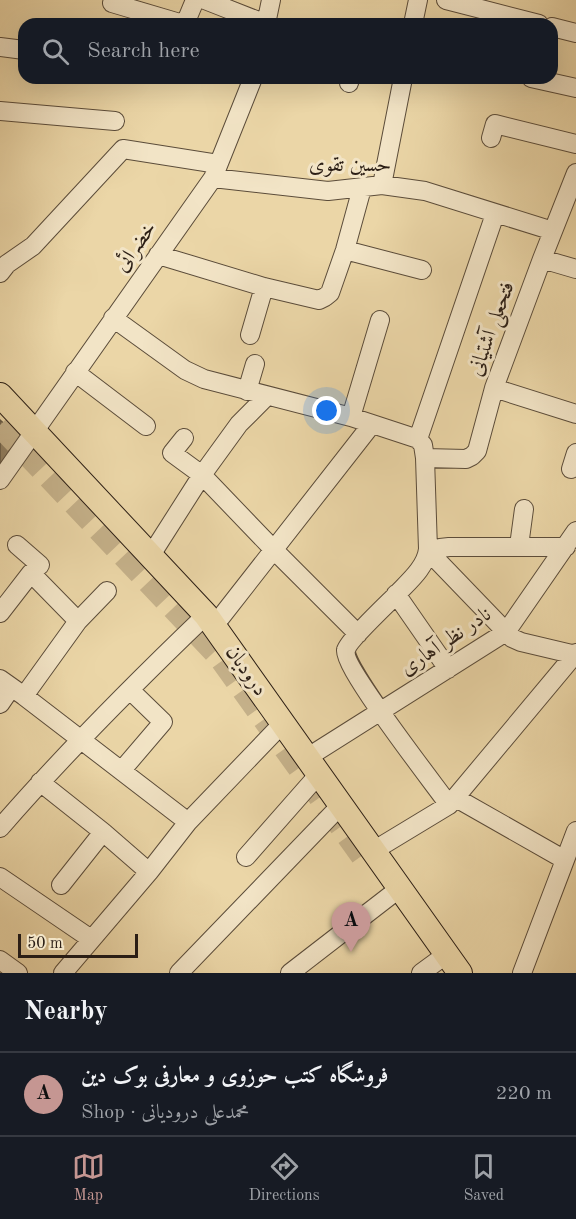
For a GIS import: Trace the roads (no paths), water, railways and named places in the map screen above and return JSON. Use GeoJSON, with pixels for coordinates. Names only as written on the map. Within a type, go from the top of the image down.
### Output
{"type":"FeatureCollection","features":[{"type":"Feature","properties":{"kind":"main road","name":"درودیان"},"geometry":{"type":"LineString","coordinates":[[0,394],[210,620],[453,964]]}},
{"type":"Feature","properties":{"kind":"street"},"geometry":{"type":"LineString","coordinates":[[113,0],[112,3],[163,18]]}},
{"type":"Feature","properties":{"kind":"street"},"geometry":{"type":"LineString","coordinates":[[187,18],[195,0]]}},
{"type":"Feature","properties":{"kind":"street"},"geometry":{"type":"LineString","coordinates":[[205,0],[251,18]]}},
{"type":"Feature","properties":{"kind":"street"},"geometry":{"type":"LineString","coordinates":[[267,18],[271,0]]}},
{"type":"Feature","properties":{"kind":"street"},"geometry":{"type":"LineString","coordinates":[[414,18],[418,0]]}},
{"type":"Feature","properties":{"kind":"street"},"geometry":{"type":"LineString","coordinates":[[446,0],[516,18]]}},
{"type":"Feature","properties":{"kind":"street"},"geometry":{"type":"LineString","coordinates":[[558,28],[576,33]]}},
{"type":"Feature","properties":{"kind":"street"},"geometry":{"type":"LineString","coordinates":[[0,47],[18,49]]}},
{"type":"Feature","properties":{"kind":"street","name":"خضرائی"},"geometry":{"type":"LineString","coordinates":[[0,480],[216,171],[251,84]]}},
{"type":"Feature","properties":{"kind":"street"},"geometry":{"type":"LineString","coordinates":[[382,185],[402,84]]}},
{"type":"Feature","properties":{"kind":"street"},"geometry":{"type":"LineString","coordinates":[[558,84],[576,88]]}},
{"type":"Feature","properties":{"kind":"street"},"geometry":{"type":"LineString","coordinates":[[0,111],[115,121]]}},
{"type":"Feature","properties":{"kind":"street"},"geometry":{"type":"LineString","coordinates":[[491,138],[495,124],[576,144]]}},
{"type":"Feature","properties":{"kind":"street","name":"حسین تقوی"},"geometry":{"type":"LineString","coordinates":[[0,273],[7,264],[33,246],[123,149],[216,171],[328,191],[382,185],[425,191],[554,231]]}},
{"type":"Feature","properties":{"kind":"street","name":"فتحعلی آشتیانی"},"geometry":{"type":"LineString","coordinates":[[425,458],[466,459],[477,451],[494,388],[576,173]]}},
{"type":"Feature","properties":{"kind":"street"},"geometry":{"type":"LineString","coordinates":[[158,255],[264,287],[319,300],[330,293],[345,250],[362,188]]}},
{"type":"Feature","properties":{"kind":"street"},"geometry":{"type":"LineString","coordinates":[[418,439],[495,214]]}},
{"type":"Feature","properties":{"kind":"street"},"geometry":{"type":"LineString","coordinates":[[345,250],[422,270]]}},
{"type":"Feature","properties":{"kind":"street"},"geometry":{"type":"LineString","coordinates":[[542,259],[576,269]]}},
{"type":"Feature","properties":{"kind":"street"},"geometry":{"type":"LineString","coordinates":[[250,335],[264,287]]}},
{"type":"Feature","properties":{"kind":"street"},"geometry":{"type":"LineString","coordinates":[[113,318],[185,370],[204,379],[351,417],[418,439],[423,445],[425,458],[429,555],[506,632],[521,642],[576,654],[452,801],[373,851]]}},
{"type":"Feature","properties":{"kind":"street"},"geometry":{"type":"LineString","coordinates":[[351,417],[380,320]]}},
{"type":"Feature","properties":{"kind":"street"},"geometry":{"type":"LineString","coordinates":[[248,391],[255,364]]}},
{"type":"Feature","properties":{"kind":"street"},"geometry":{"type":"LineString","coordinates":[[75,372],[146,426]]}},
{"type":"Feature","properties":{"kind":"street"},"geometry":{"type":"LineString","coordinates":[[494,388],[576,414]]}},
{"type":"Feature","properties":{"kind":"street"},"geometry":{"type":"LineString","coordinates":[[151,555],[202,475],[239,424],[267,396]]}},
{"type":"Feature","properties":{"kind":"street"},"geometry":{"type":"LineString","coordinates":[[0,828],[40,782],[143,675],[210,620],[274,550],[372,424]]}},
{"type":"Feature","properties":{"kind":"street"},"geometry":{"type":"LineString","coordinates":[[184,438],[172,453],[202,475],[358,634]]}},
{"type":"Feature","properties":{"kind":"street"},"geometry":{"type":"LineString","coordinates":[[519,546],[524,509]]}},
{"type":"Feature","properties":{"kind":"street"},"geometry":{"type":"LineString","coordinates":[[565,860],[452,801],[380,712],[345,652],[358,634],[422,566],[429,555],[440,548],[519,546],[571,539]]}},
{"type":"Feature","properties":{"kind":"street","name":"نادر نظر آهاری"},"geometry":{"type":"LineString","coordinates":[[246,857],[314,766],[380,712],[506,632],[571,539]]}},
{"type":"Feature","properties":{"kind":"street"},"geometry":{"type":"LineString","coordinates":[[2,605],[40,565],[17,545]]}},
{"type":"Feature","properties":{"kind":"street"},"geometry":{"type":"LineString","coordinates":[[31,573],[78,621]]}},
{"type":"Feature","properties":{"kind":"street"},"geometry":{"type":"LineString","coordinates":[[0,704],[12,688],[107,591]]}},
{"type":"Feature","properties":{"kind":"street"},"geometry":{"type":"LineString","coordinates":[[396,594],[448,669]]}},
{"type":"Feature","properties":{"kind":"street"},"geometry":{"type":"LineString","coordinates":[[12,688],[188,822]]}},
{"type":"Feature","properties":{"kind":"street"},"geometry":{"type":"LineString","coordinates":[[122,770],[163,722],[130,690]]}},
{"type":"Feature","properties":{"kind":"street"},"geometry":{"type":"LineString","coordinates":[[74,970],[91,939],[188,822],[283,723]]}},
{"type":"Feature","properties":{"kind":"street"},"geometry":{"type":"LineString","coordinates":[[40,782],[103,832],[148,872]]}},
{"type":"Feature","properties":{"kind":"street"},"geometry":{"type":"LineString","coordinates":[[179,973],[341,805]]}},
{"type":"Feature","properties":{"kind":"street"},"geometry":{"type":"LineString","coordinates":[[522,973],[576,831]]}},
{"type":"Feature","properties":{"kind":"street"},"geometry":{"type":"LineString","coordinates":[[61,885],[103,832]]}},
{"type":"Feature","properties":{"kind":"street"},"geometry":{"type":"LineString","coordinates":[[0,877],[91,939]]}},
{"type":"Feature","properties":{"kind":"street"},"geometry":{"type":"LineString","coordinates":[[290,973],[400,888]]}},
{"type":"Feature","properties":{"kind":"street"},"geometry":{"type":"LineString","coordinates":[[421,973],[453,964]]}},
{"type":"Feature","properties":{"kind":"tunnel"},"geometry":{"type":"LineString","coordinates":[[0,425],[220,657],[364,858]]}},
{"type":"Feature","properties":{"kind":"place","name":"فروشگاه کتب حوزوی و معارفی بوک دین"},"geometry":{"type":"Point","coordinates":[351,952]}}]}
